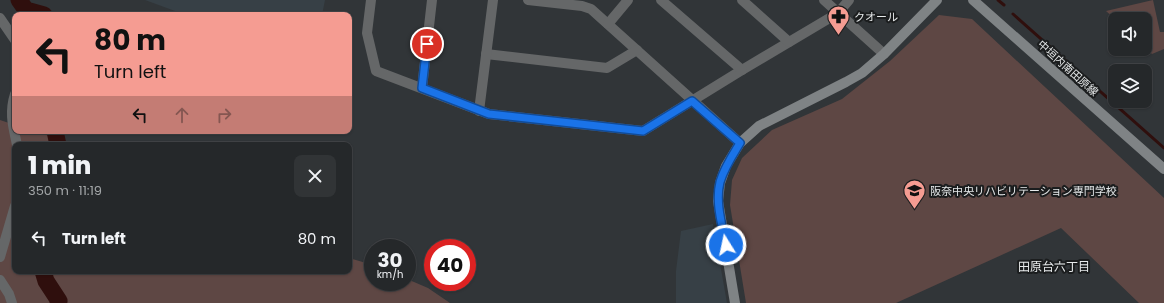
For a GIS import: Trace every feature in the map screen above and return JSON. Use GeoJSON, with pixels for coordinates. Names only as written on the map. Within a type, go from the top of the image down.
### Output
{"type":"FeatureCollection","features":[{"type":"Feature","properties":{"kind":"street"},"geometry":{"type":"LineString","coordinates":[[371,0],[367,33],[376,71],[489,114],[643,131],[838,13],[849,0]]}},
{"type":"Feature","properties":{"kind":"street"},"geometry":{"type":"LineString","coordinates":[[422,88],[432,0]]}},
{"type":"Feature","properties":{"kind":"street"},"geometry":{"type":"LineString","coordinates":[[479,111],[493,0]]}},
{"type":"Feature","properties":{"kind":"street"},"geometry":{"type":"LineString","coordinates":[[528,0],[582,6],[591,9],[740,143]]}},
{"type":"Feature","properties":{"kind":"street"},"geometry":{"type":"LineString","coordinates":[[608,24],[628,0]]}},
{"type":"Feature","properties":{"kind":"street"},"geometry":{"type":"LineString","coordinates":[[661,0],[742,70]]}},
{"type":"Feature","properties":{"kind":"street"},"geometry":{"type":"LineString","coordinates":[[742,0],[788,42]]}},
{"type":"Feature","properties":{"kind":"street"},"geometry":{"type":"LineString","coordinates":[[824,0],[884,54]]}},
{"type":"Feature","properties":{"kind":"street"},"geometry":{"type":"LineString","coordinates":[[736,303],[718,201],[720,183],[726,166],[740,143],[759,126],[846,82],[862,72],[884,54],[937,0]]}},
{"type":"Feature","properties":{"kind":"street","name":"中垣内南田原線"},"geometry":{"type":"LineString","coordinates":[[973,0],[1164,169]]}},
{"type":"Feature","properties":{"kind":"street"},"geometry":{"type":"LineString","coordinates":[[0,18],[12,36]]}},
{"type":"Feature","properties":{"kind":"street"},"geometry":{"type":"LineString","coordinates":[[486,54],[607,68],[637,50]]}},
{"type":"Feature","properties":{"kind":"street"},"geometry":{"type":"LineString","coordinates":[[12,106],[12,121]]}},
{"type":"Feature","properties":{"kind":"street"},"geometry":{"type":"LineString","coordinates":[[0,257],[12,216]]}},
{"type":"Feature","properties":{"kind":"street"},"geometry":{"type":"LineString","coordinates":[[0,280],[9,294],[12,303]]}},
{"type":"Feature","properties":{"kind":"shaded area"},"geometry":{"type":"Polygon","coordinates":[[[145,0],[325,0],[323,12],[178,12],[145,0]]]}},
{"type":"Feature","properties":{"kind":"shaded area"},"geometry":{"type":"Polygon","coordinates":[[[1153,0],[1160,32],[1164,32],[1164,49],[1152,54],[1152,12],[1108,13],[1106,11],[1153,0]]]}},
{"type":"Feature","properties":{"kind":"shaded area"},"geometry":{"type":"Polygon","coordinates":[[[939,15],[972,19],[1164,198],[1164,303],[1139,303],[1061,228],[896,303],[746,303],[730,205],[732,180],[742,158],[772,130],[842,99],[890,61],[939,15]]]}},
{"type":"Feature","properties":{"kind":"shaded area"},"geometry":{"type":"Polygon","coordinates":[[[0,120],[12,124],[12,134],[43,134],[68,142],[12,142],[12,274],[352,274],[352,259],[364,262],[364,291],[416,291],[416,283],[424,286],[424,291],[432,291],[450,303],[0,303],[0,120]]]}},
{"type":"Feature","properties":{"kind":"shaded area"},"geometry":{"type":"Polygon","coordinates":[[[713,224],[727,303],[676,303],[676,271],[681,231],[713,224]]]}},
{"type":"Feature","properties":{"kind":"waterway"},"geometry":{"type":"LineString","coordinates":[[19,0],[26,10],[33,12]]}},
{"type":"Feature","properties":{"kind":"waterway"},"geometry":{"type":"LineString","coordinates":[[998,0],[1004,5]]}},
{"type":"Feature","properties":{"kind":"waterway"},"geometry":{"type":"LineString","coordinates":[[1013,14],[1164,148]]}},
{"type":"Feature","properties":{"kind":"waterway"},"geometry":{"type":"LineString","coordinates":[[56,134],[57,142]]}},
{"type":"Feature","properties":{"kind":"waterway"},"geometry":{"type":"LineString","coordinates":[[44,274],[46,281],[59,301],[58,303]]}},
{"type":"Feature","properties":{"kind":"place","name":"クオール"},"geometry":{"type":"Point","coordinates":[839,36]}},
{"type":"Feature","properties":{"kind":"place","name":"阪奈中央リハビリテーション専門学校"},"geometry":{"type":"Point","coordinates":[914,210]}},
{"type":"Feature","properties":{"kind":"district","name":"田原台六丁目"},"geometry":{"type":"Point","coordinates":[1054,266]}},
{"type":"Feature","properties":{"kind":"route"},"geometry":{"type":"LineString","coordinates":[[427,44],[422,88],[489,114],[643,131],[692,101],[740,143],[726,166],[720,183],[718,201],[726,245]]}}]}
